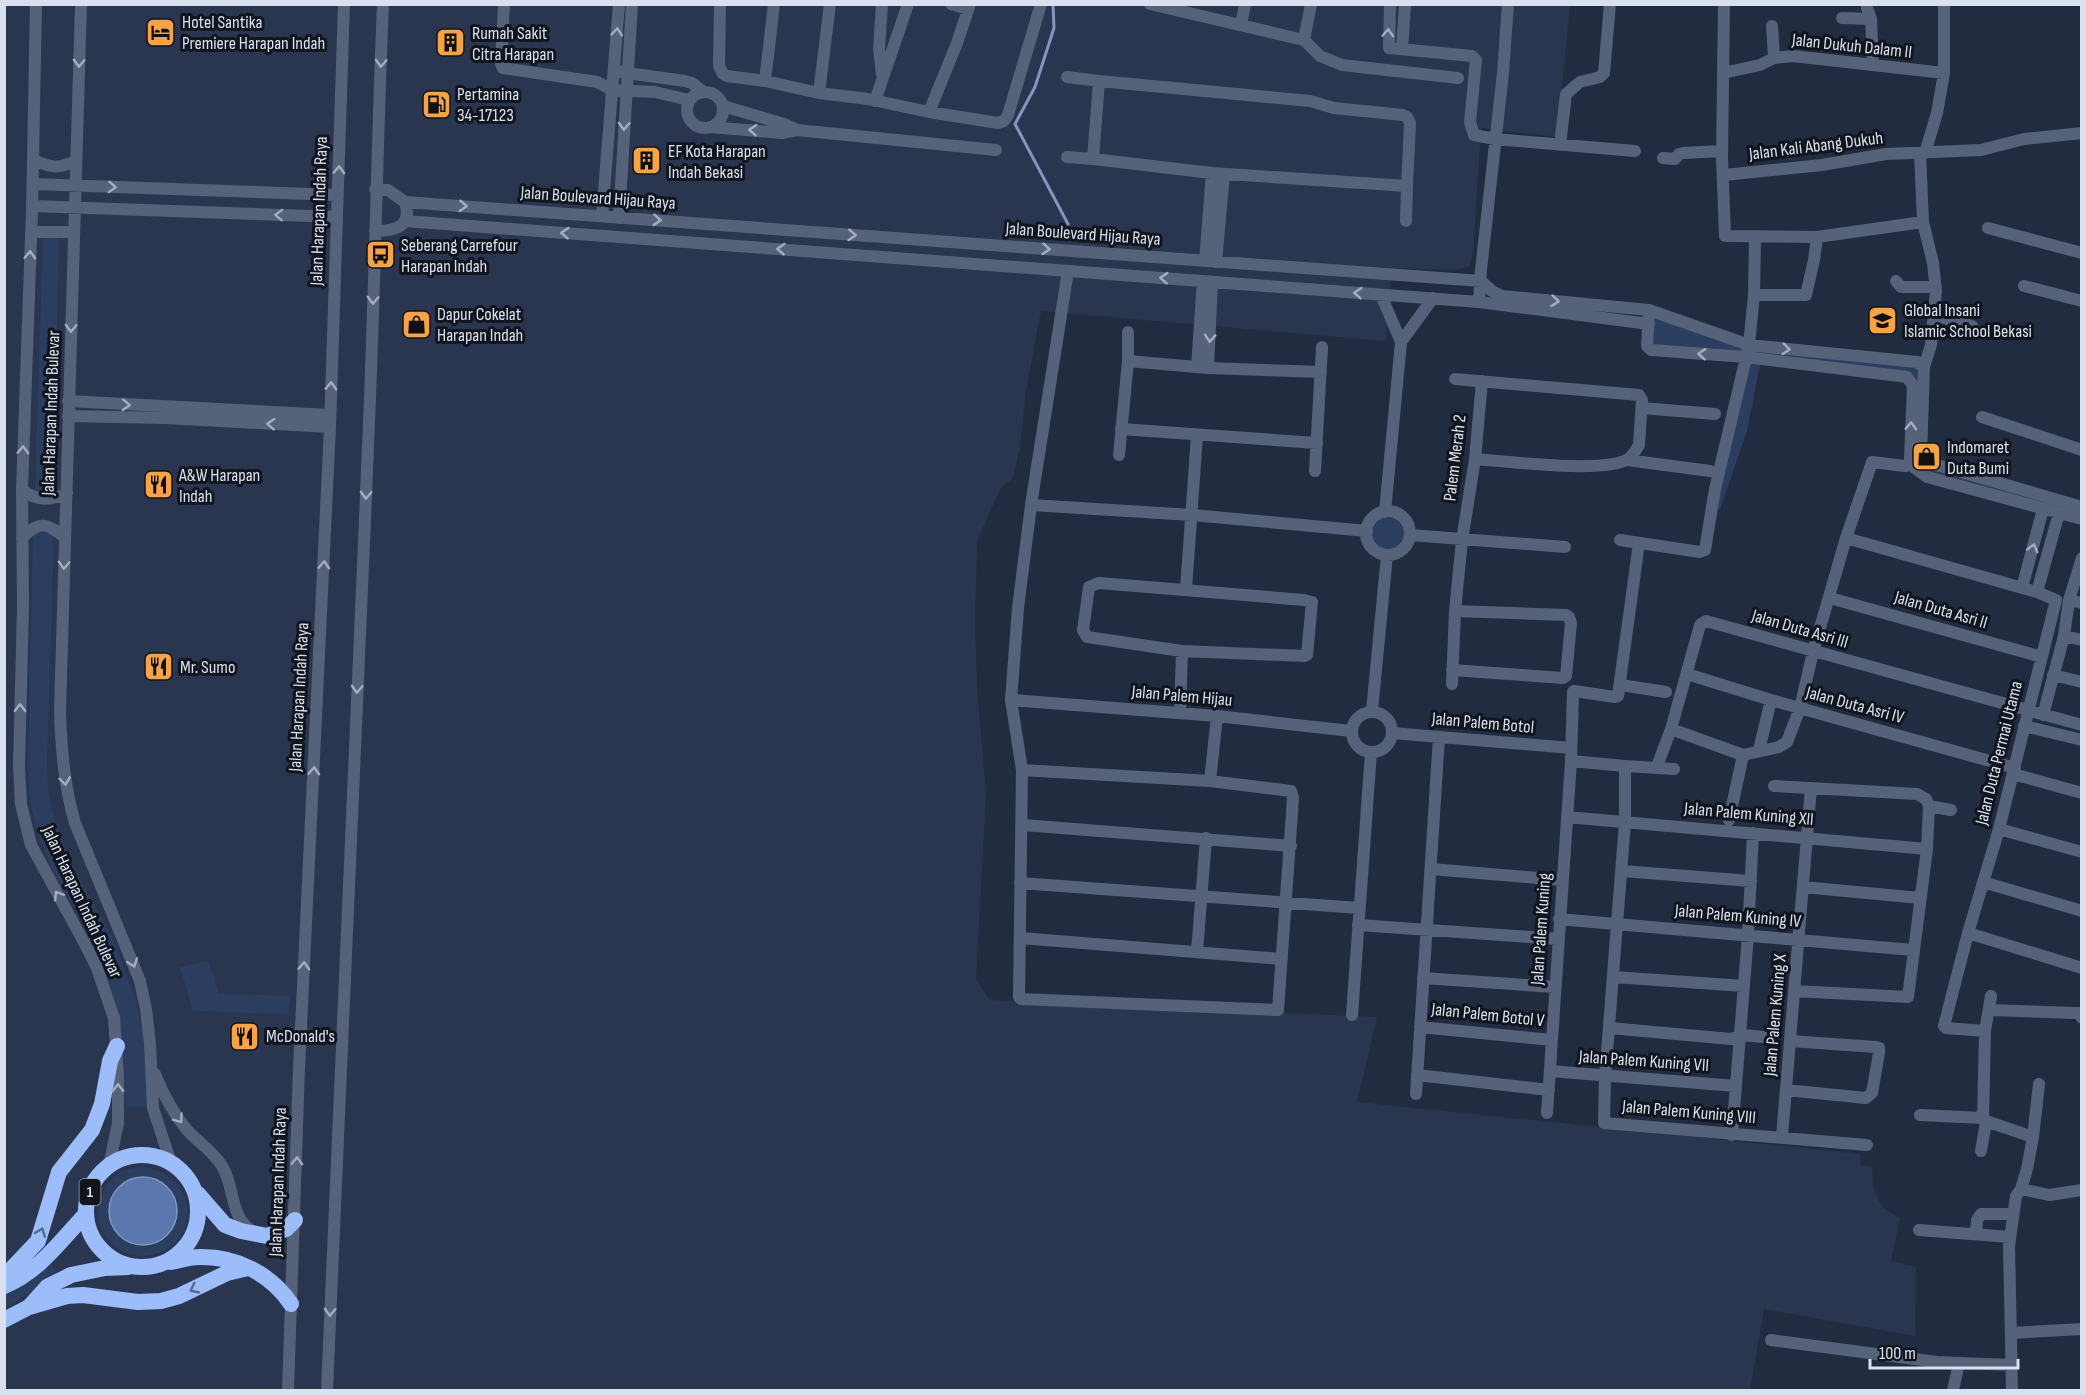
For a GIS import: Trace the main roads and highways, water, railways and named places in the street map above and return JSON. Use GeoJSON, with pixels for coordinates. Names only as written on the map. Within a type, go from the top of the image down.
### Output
{"type":"FeatureCollection","features":[{"type":"Feature","properties":{"kind":"highway"},"geometry":{"type":"LineString","coordinates":[[4,1277],[38,1241],[59,1172],[92,1130],[102,1104],[110,1060],[117,1046]]}},
{"type":"Feature","properties":{"kind":"highway","name":"1"},"geometry":{"type":"LineString","coordinates":[[132,1267],[116,1261],[100,1249],[90,1233],[86,1214],[87,1200],[91,1187],[99,1176],[109,1166],[123,1158],[140,1155],[156,1157],[171,1163],[186,1175],[195,1191]]}},
{"type":"Feature","properties":{"kind":"highway"},"geometry":{"type":"LineString","coordinates":[[195,1191],[225,1226],[263,1236],[276,1234],[286,1229],[295,1220]]}},
{"type":"Feature","properties":{"kind":"highway"},"geometry":{"type":"LineString","coordinates":[[164,1263],[181,1252],[191,1240],[197,1226],[199,1210],[195,1191]]}},
{"type":"Feature","properties":{"kind":"highway","name":"1"},"geometry":{"type":"LineString","coordinates":[[4,1286],[16,1281],[48,1256],[86,1214]]}},
{"type":"Feature","properties":{"kind":"highway"},"geometry":{"type":"LineString","coordinates":[[29,1307],[47,1287],[70,1275],[105,1268],[150,1267],[198,1257],[228,1259],[261,1273],[274,1282],[291,1304]]}},
{"type":"Feature","properties":{"kind":"highway"},"geometry":{"type":"LineString","coordinates":[[4,1320],[29,1307],[67,1296],[83,1295],[138,1302],[160,1301],[179,1296],[227,1273],[248,1268]]}},
{"type":"Feature","properties":{"kind":"waterway"},"geometry":{"type":"LineString","coordinates":[[1053,4],[1054,28],[1035,87],[1015,124],[1068,224]]}},
{"type":"Feature","properties":{"kind":"place","name":"Hotel Santika Premiere Harapan Indah"},"geometry":{"type":"Point","coordinates":[161,32]}},
{"type":"Feature","properties":{"kind":"place","name":"Rumah Sakit Citra Harapan"},"geometry":{"type":"Point","coordinates":[451,43]}},
{"type":"Feature","properties":{"kind":"place","name":"Pertamina 34-17123"},"geometry":{"type":"Point","coordinates":[436,104]}},
{"type":"Feature","properties":{"kind":"place","name":"EF Kota Harapan Indah Bekasi"},"geometry":{"type":"Point","coordinates":[647,161]}},
{"type":"Feature","properties":{"kind":"place","name":"Seberang Carrefour Harapan Indah"},"geometry":{"type":"Point","coordinates":[380,255]}},
{"type":"Feature","properties":{"kind":"place","name":"Global Insani Islamic School Bekasi"},"geometry":{"type":"Point","coordinates":[1883,320]}},
{"type":"Feature","properties":{"kind":"place","name":"Dapur Cokelat Harapan Indah"},"geometry":{"type":"Point","coordinates":[416,324]}},
{"type":"Feature","properties":{"kind":"place","name":"Indomaret Duta Bumi"},"geometry":{"type":"Point","coordinates":[1926,457]}},
{"type":"Feature","properties":{"kind":"place","name":"A&W Harapan Indah"},"geometry":{"type":"Point","coordinates":[158,485]}},
{"type":"Feature","properties":{"kind":"place","name":"Mr. Sumo"},"geometry":{"type":"Point","coordinates":[159,667]}},
{"type":"Feature","properties":{"kind":"place","name":"McDonald's"},"geometry":{"type":"Point","coordinates":[245,1036]}}]}
